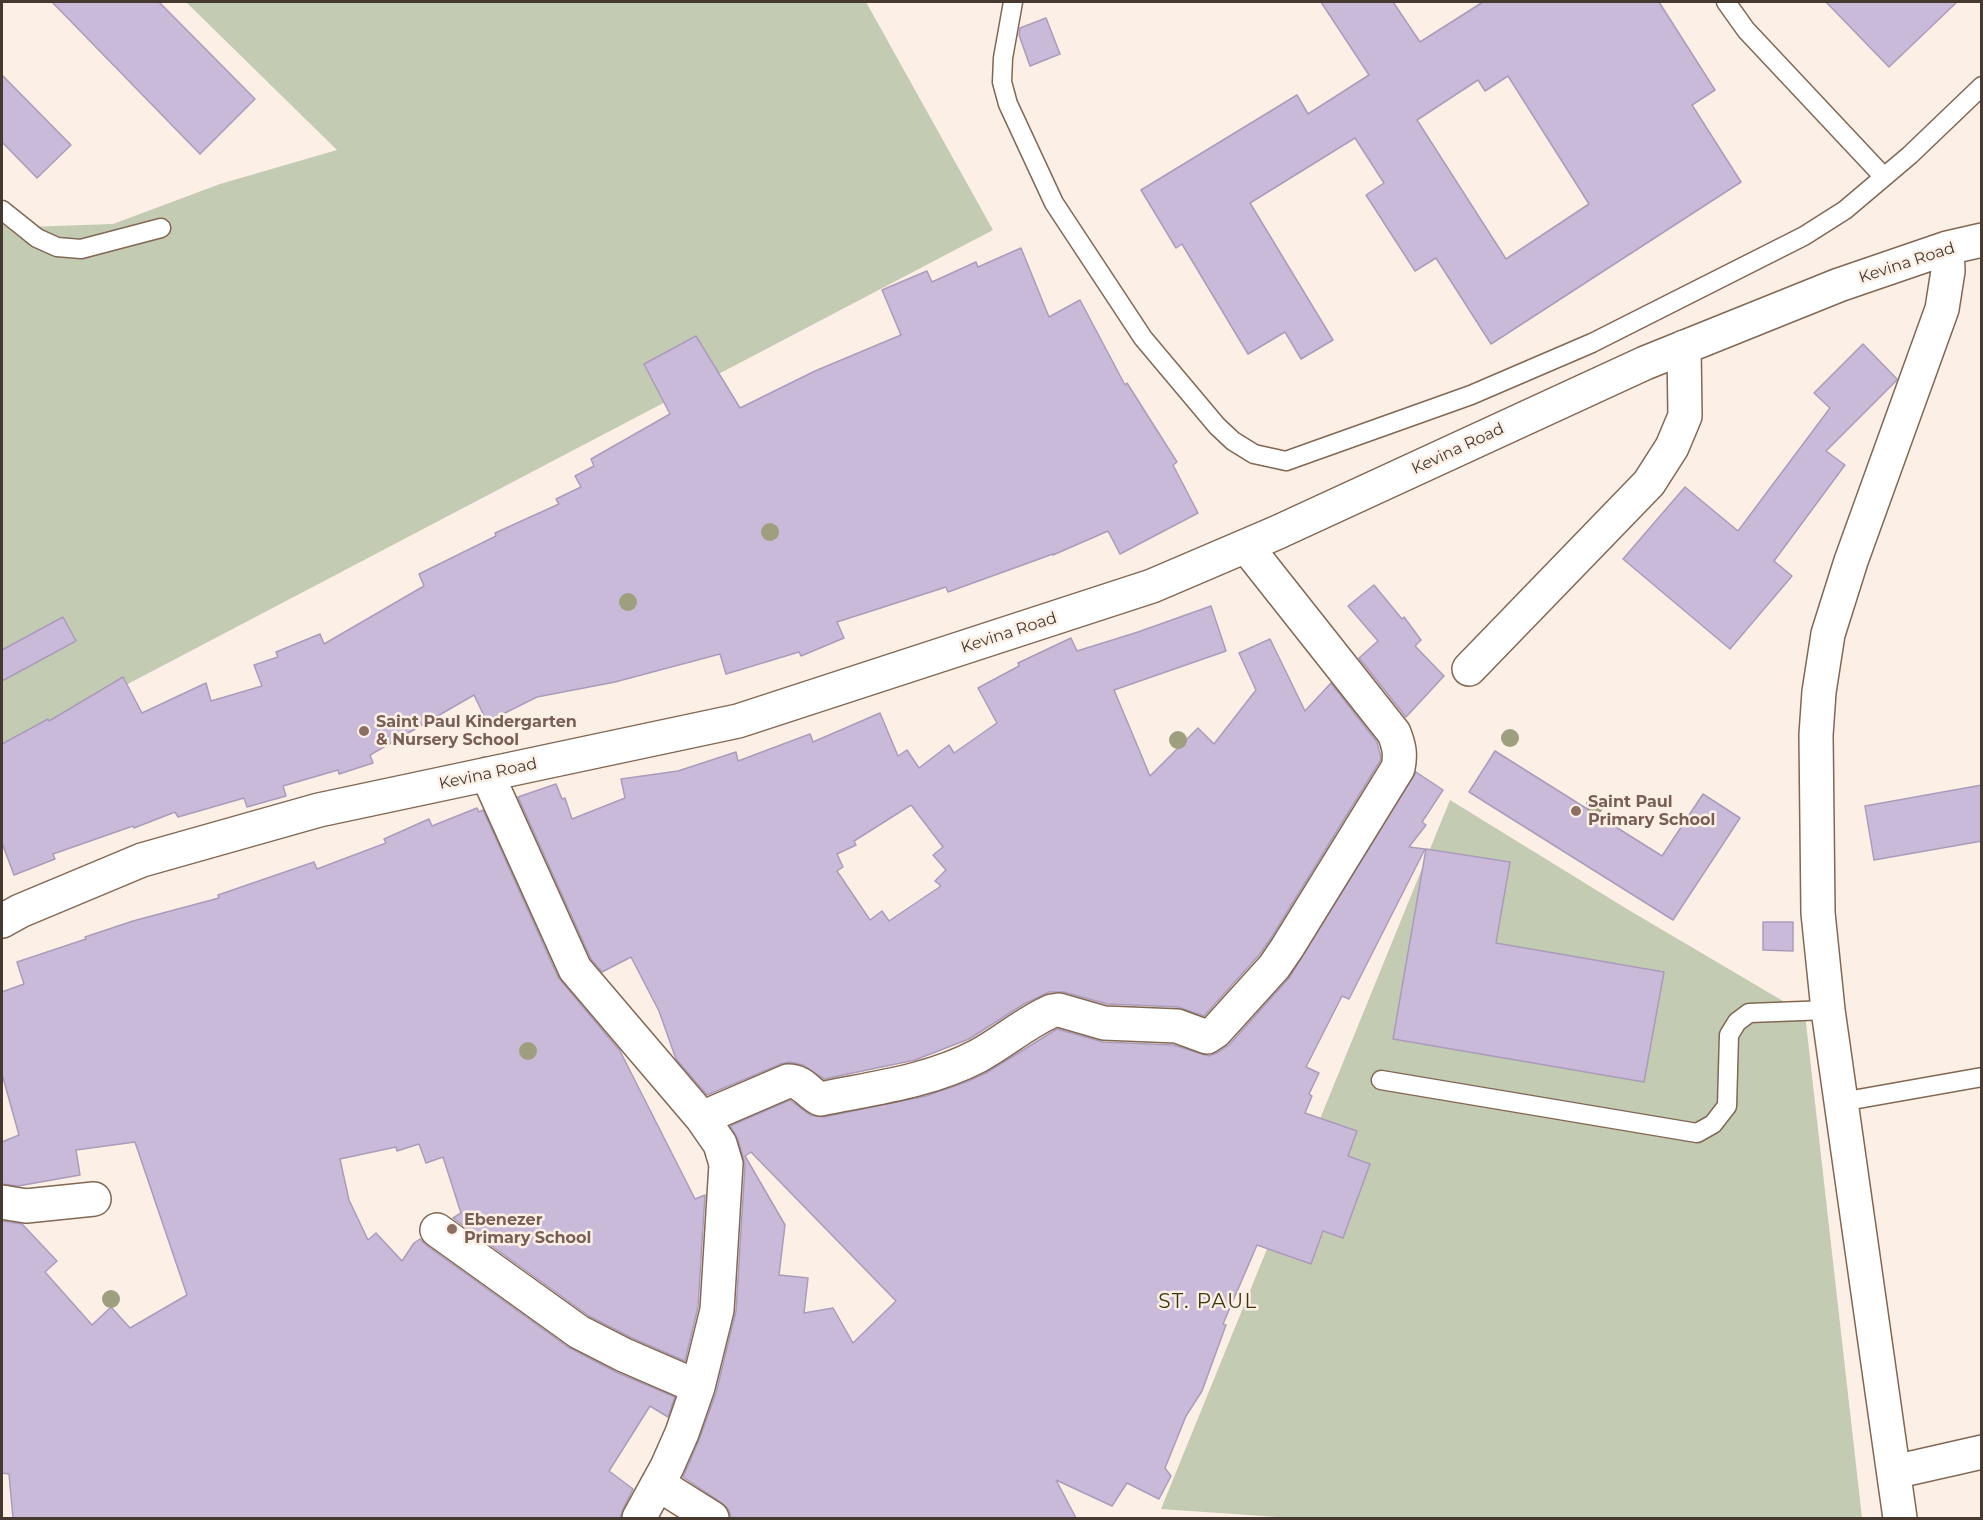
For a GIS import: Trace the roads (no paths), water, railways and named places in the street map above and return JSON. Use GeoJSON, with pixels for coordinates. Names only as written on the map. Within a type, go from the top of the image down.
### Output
{"type":"FeatureCollection","features":[{"type":"Feature","properties":{"kind":"street","name":"Kevina Road"},"geometry":{"type":"LineString","coordinates":[[2,921],[20,911],[142,860],[319,810],[738,721],[1152,586],[1246,546],[1684,347],[1839,285],[1947,248],[1982,240]]}},
{"type":"Feature","properties":{"kind":"street"},"geometry":{"type":"LineString","coordinates":[[1900,1518],[1828,1010],[1818,913],[1816,735],[1819,692],[1828,634],[1851,561],[1942,309],[1948,271],[1947,248]]}},
{"type":"Feature","properties":{"kind":"street"},"geometry":{"type":"LineString","coordinates":[[1469,669],[1649,483],[1672,447],[1685,416],[1684,347]]}},
{"type":"Feature","properties":{"kind":"street"},"geometry":{"type":"LineString","coordinates":[[702,1118],[789,1081],[801,1084],[819,1099],[896,1086],[976,1057],[1052,1011],[1059,1010],[1104,1023],[1177,1026],[1208,1036],[1215,1032],[1274,967],[1287,948],[1398,768],[1400,758],[1400,747],[1394,733],[1246,546]]}},
{"type":"Feature","properties":{"kind":"street"},"geometry":{"type":"LineString","coordinates":[[487,774],[576,969],[702,1118],[720,1144],[726,1164],[717,1310],[698,1387],[682,1433],[639,1518]]}},
{"type":"Feature","properties":{"kind":"street"},"geometry":{"type":"LineString","coordinates":[[2,1202],[26,1206],[94,1199]]}},
{"type":"Feature","properties":{"kind":"street"},"geometry":{"type":"LineString","coordinates":[[437,1230],[579,1332],[624,1355],[698,1387]]}},
{"type":"Feature","properties":{"kind":"street"},"geometry":{"type":"LineString","coordinates":[[1894,1472],[1982,1452]]}},
{"type":"Feature","properties":{"kind":"street"},"geometry":{"type":"LineString","coordinates":[[658,1484],[712,1518]]}},
{"type":"Feature","properties":{"kind":"lane"},"geometry":{"type":"LineString","coordinates":[[1013,2],[1003,58],[1002,82],[1008,104],[1054,203],[1143,338],[1217,426],[1233,441],[1254,454],[1286,461],[1471,395],[1592,343],[1804,236],[1845,210],[1910,155],[1982,86]]}},
{"type":"Feature","properties":{"kind":"lane"},"geometry":{"type":"LineString","coordinates":[[1726,2],[1746,30],[1884,177]]}},
{"type":"Feature","properties":{"kind":"lane"},"geometry":{"type":"LineString","coordinates":[[2,210],[37,238],[57,247],[73,249],[81,249],[161,228]]}},
{"type":"Feature","properties":{"kind":"lane"},"geometry":{"type":"LineString","coordinates":[[1381,1080],[1697,1133],[1713,1124],[1727,1106],[1729,1035],[1737,1022],[1749,1014],[1828,1010]]}},
{"type":"Feature","properties":{"kind":"lane"},"geometry":{"type":"LineString","coordinates":[[1841,1102],[1982,1077]]}},
{"type":"Feature","properties":{"kind":"place","name":"Saint Paul Kindergarten & Nursery School"},"geometry":{"type":"Point","coordinates":[364,731]}},
{"type":"Feature","properties":{"kind":"place","name":"Saint Paul Primary School"},"geometry":{"type":"Point","coordinates":[1576,811]}},
{"type":"Feature","properties":{"kind":"place","name":"Ebenezer Primary School"},"geometry":{"type":"Point","coordinates":[452,1229]}},
{"type":"Feature","properties":{"kind":"district","name":"ST. PAUL"},"geometry":{"type":"Point","coordinates":[1208,1302]}}]}
